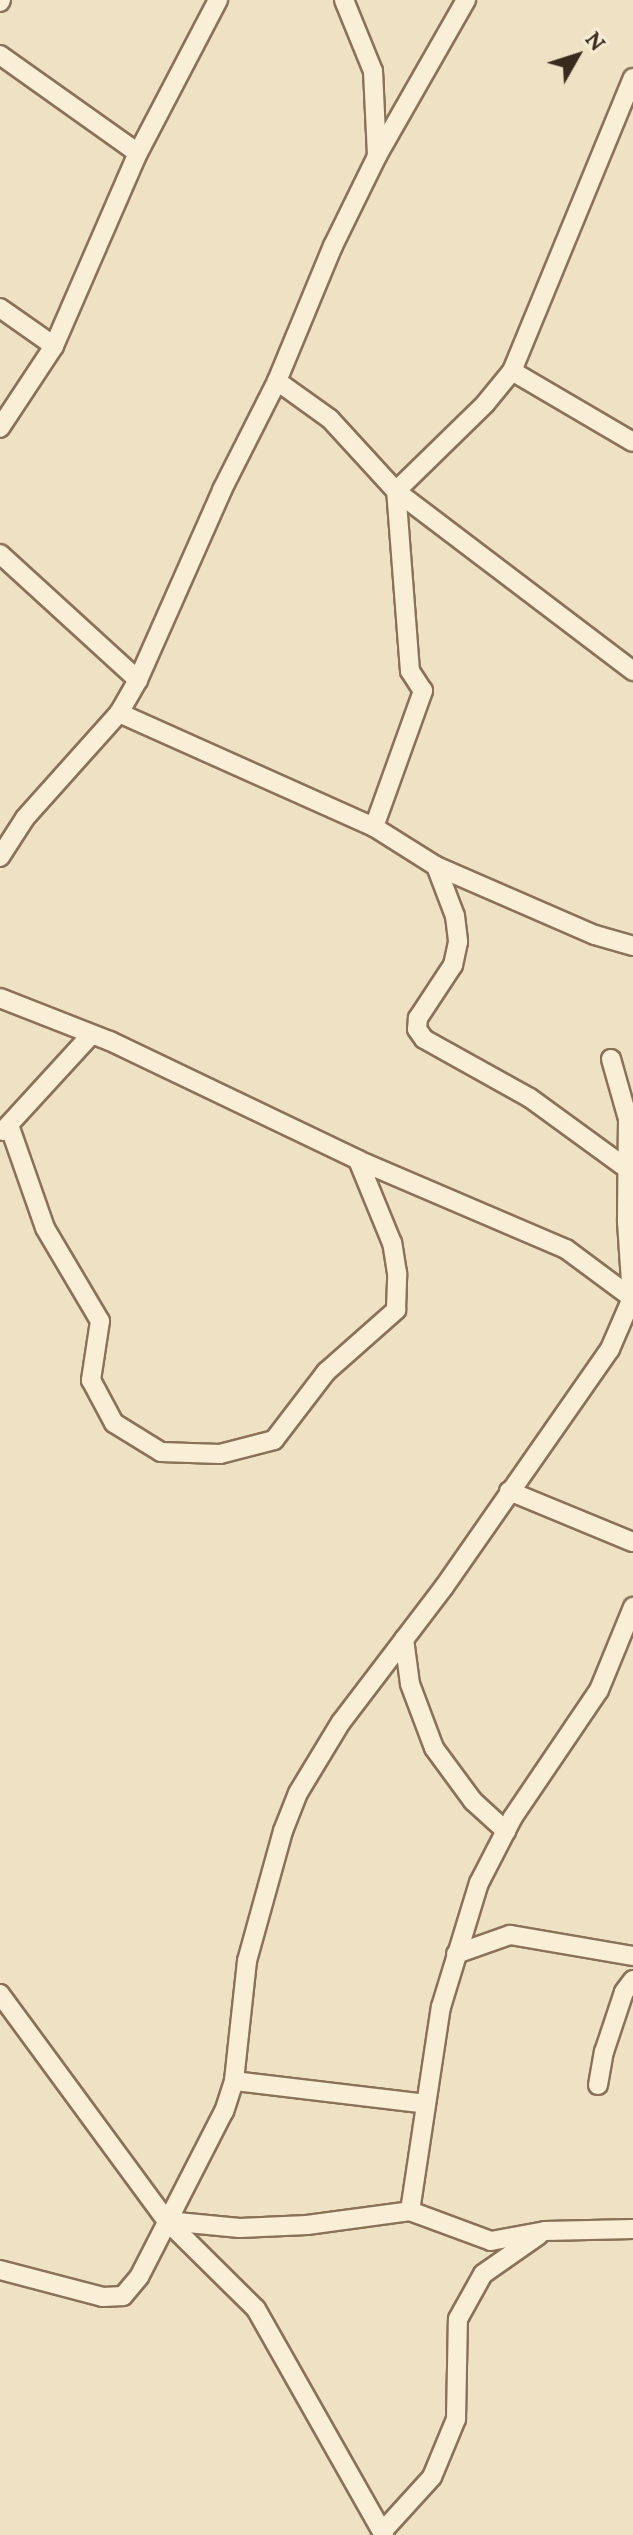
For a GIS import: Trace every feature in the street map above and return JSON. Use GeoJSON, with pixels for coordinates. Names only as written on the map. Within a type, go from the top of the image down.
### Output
{"type":"FeatureCollection","features":[{"type":"Feature","properties":{"kind":"street"},"geometry":{"type":"LineString","coordinates":[[0,428],[54,346],[138,153],[218,0]]}},
{"type":"Feature","properties":{"kind":"street"},"geometry":{"type":"LineString","coordinates":[[344,0],[373,71],[377,156]]}},
{"type":"Feature","properties":{"kind":"street"},"geometry":{"type":"LineString","coordinates":[[0,857],[25,818],[119,713],[138,680],[222,490],[277,381],[333,246],[377,156],[466,0]]}},
{"type":"Feature","properties":{"kind":"street"},"geometry":{"type":"LineString","coordinates":[[0,55],[138,153]]}},
{"type":"Feature","properties":{"kind":"street"},"geometry":{"type":"LineString","coordinates":[[396,491],[485,404],[512,371],[633,78]]}},
{"type":"Feature","properties":{"kind":"street"},"geometry":{"type":"LineString","coordinates":[[0,308],[54,346]]}},
{"type":"Feature","properties":{"kind":"street"},"geometry":{"type":"LineString","coordinates":[[512,371],[633,442]]}},
{"type":"Feature","properties":{"kind":"street"},"geometry":{"type":"LineString","coordinates":[[277,381],[330,419],[396,491],[633,671]]}},
{"type":"Feature","properties":{"kind":"street"},"geometry":{"type":"LineString","coordinates":[[374,827],[423,691],[410,671],[396,491]]}},
{"type":"Feature","properties":{"kind":"street"},"geometry":{"type":"LineString","coordinates":[[0,554],[138,680]]}},
{"type":"Feature","properties":{"kind":"street"},"geometry":{"type":"LineString","coordinates":[[119,713],[374,827],[436,866],[595,935],[633,946]]}},
{"type":"Feature","properties":{"kind":"street"},"geometry":{"type":"LineString","coordinates":[[436,866],[455,916],[458,942],[453,965],[418,1018],[417,1029],[424,1039],[530,1098],[631,1172]]}},
{"type":"Feature","properties":{"kind":"street"},"geometry":{"type":"LineString","coordinates":[[0,998],[90,1036],[110,1041],[358,1160],[566,1249],[632,1297]]}},
{"type":"Feature","properties":{"kind":"street"},"geometry":{"type":"LineString","coordinates":[[90,1036],[4,1130],[45,1228],[100,1321],[91,1380],[114,1423],[161,1452],[220,1454],[274,1440],[326,1372],[396,1310],[397,1273],[392,1243],[358,1160]]}},
{"type":"Feature","properties":{"kind":"street"},"geometry":{"type":"LineString","coordinates":[[0,2270],[103,2297],[123,2296],[139,2277],[224,2111],[234,2081],[247,1961],[283,1831],[314,1762],[610,1349],[632,1297],[627,1222],[631,1172],[628,1119],[611,1059]]}},
{"type":"Feature","properties":{"kind":"street"},"geometry":{"type":"LineString","coordinates":[[509,1491],[633,1542]]}},
{"type":"Feature","properties":{"kind":"street"},"geometry":{"type":"LineString","coordinates":[[410,2211],[441,2007],[479,1883],[506,1831],[599,1690],[633,1607]]}},
{"type":"Feature","properties":{"kind":"street"},"geometry":{"type":"LineString","coordinates":[[404,1639],[410,1684],[434,1748],[473,1801],[506,1831]]}},
{"type":"Feature","properties":{"kind":"street"},"geometry":{"type":"LineString","coordinates":[[456,1954],[510,1935],[633,1956]]}},
{"type":"Feature","properties":{"kind":"street"},"geometry":{"type":"LineString","coordinates":[[598,2085],[619,2007],[633,1980]]}},
{"type":"Feature","properties":{"kind":"street"},"geometry":{"type":"LineString","coordinates":[[0,1994],[167,2221],[256,2309],[383,2533],[432,2477],[456,2419],[458,2319],[466,2302],[483,2274],[545,2231]]}},
{"type":"Feature","properties":{"kind":"street"},"geometry":{"type":"LineString","coordinates":[[234,2081],[426,2104]]}},
{"type":"Feature","properties":{"kind":"street"},"geometry":{"type":"LineString","coordinates":[[167,2221],[240,2228],[410,2211],[491,2241],[545,2231],[633,2229]]}}]}
